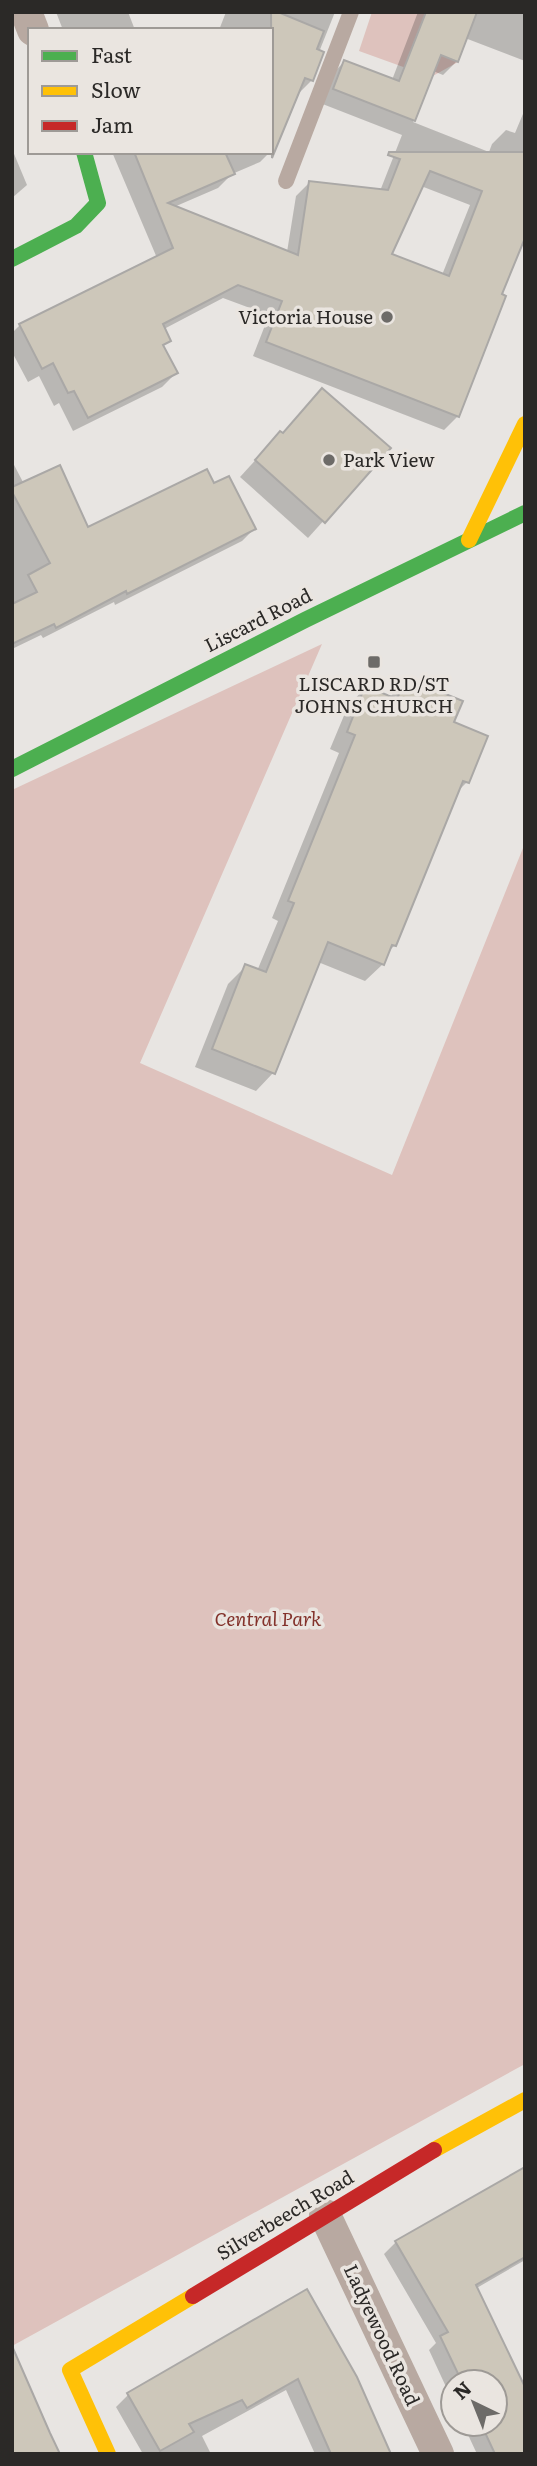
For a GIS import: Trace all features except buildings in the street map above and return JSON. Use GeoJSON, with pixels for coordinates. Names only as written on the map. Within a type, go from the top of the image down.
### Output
{"type":"FeatureCollection","features":[{"type":"Feature","properties":{"kind":"street"},"geometry":{"type":"LineString","coordinates":[[12,259],[76,226],[98,203],[85,154]]}},
{"type":"Feature","properties":{"kind":"street"},"geometry":{"type":"LineString","coordinates":[[469,540],[525,424]]}},
{"type":"Feature","properties":{"kind":"street","name":"Liscard Road"},"geometry":{"type":"LineString","coordinates":[[12,769],[305,620],[525,513]]}},
{"type":"Feature","properties":{"kind":"street","name":"Silverbeech Road"},"geometry":{"type":"LineString","coordinates":[[108,2454],[70,2370],[430,2152],[525,2100]]}},
{"type":"Feature","properties":{"kind":"street","name":"Ladyewood Road"},"geometry":{"type":"LineString","coordinates":[[325,2215],[438,2454]]}},
{"type":"Feature","properties":{"kind":"lane"},"geometry":{"type":"LineString","coordinates":[[286,181],[351,12]]}},
{"type":"Feature","properties":{"kind":"green space"},"geometry":{"type":"Polygon","coordinates":[[[372,12],[426,12],[413,44],[458,62],[431,77],[359,51],[372,12]]]}},
{"type":"Feature","properties":{"kind":"green space","name":"Central Park"},"geometry":{"type":"Polygon","coordinates":[[[322,644],[140,1063],[392,1175],[525,843],[525,2064],[12,2346],[12,790],[322,644]]]}},
{"type":"Feature","properties":{"kind":"traffic: fast"},"geometry":{"type":"LineString","coordinates":[[12,259],[76,226],[98,203],[85,154]]}},
{"type":"Feature","properties":{"kind":"traffic: fast"},"geometry":{"type":"LineString","coordinates":[[12,769],[305,620],[525,513]]}},
{"type":"Feature","properties":{"kind":"traffic: slow"},"geometry":{"type":"LineString","coordinates":[[469,540],[525,424]]}},
{"type":"Feature","properties":{"kind":"traffic: slow"},"geometry":{"type":"LineString","coordinates":[[434,2150],[525,2100]]}},
{"type":"Feature","properties":{"kind":"traffic: slow"},"geometry":{"type":"LineString","coordinates":[[108,2454],[70,2370],[193,2296]]}},
{"type":"Feature","properties":{"kind":"traffic: jam"},"geometry":{"type":"LineString","coordinates":[[193,2296],[434,2150]]}},
{"type":"Feature","properties":{"kind":"place","name":"Victoria House"},"geometry":{"type":"Point","coordinates":[387,317]}},
{"type":"Feature","properties":{"kind":"place","name":"Park View"},"geometry":{"type":"Point","coordinates":[329,460]}},
{"type":"Feature","properties":{"kind":"place","name":"LISCARD RD/ST JOHNS CHURCH"},"geometry":{"type":"Point","coordinates":[374,662]}}]}
